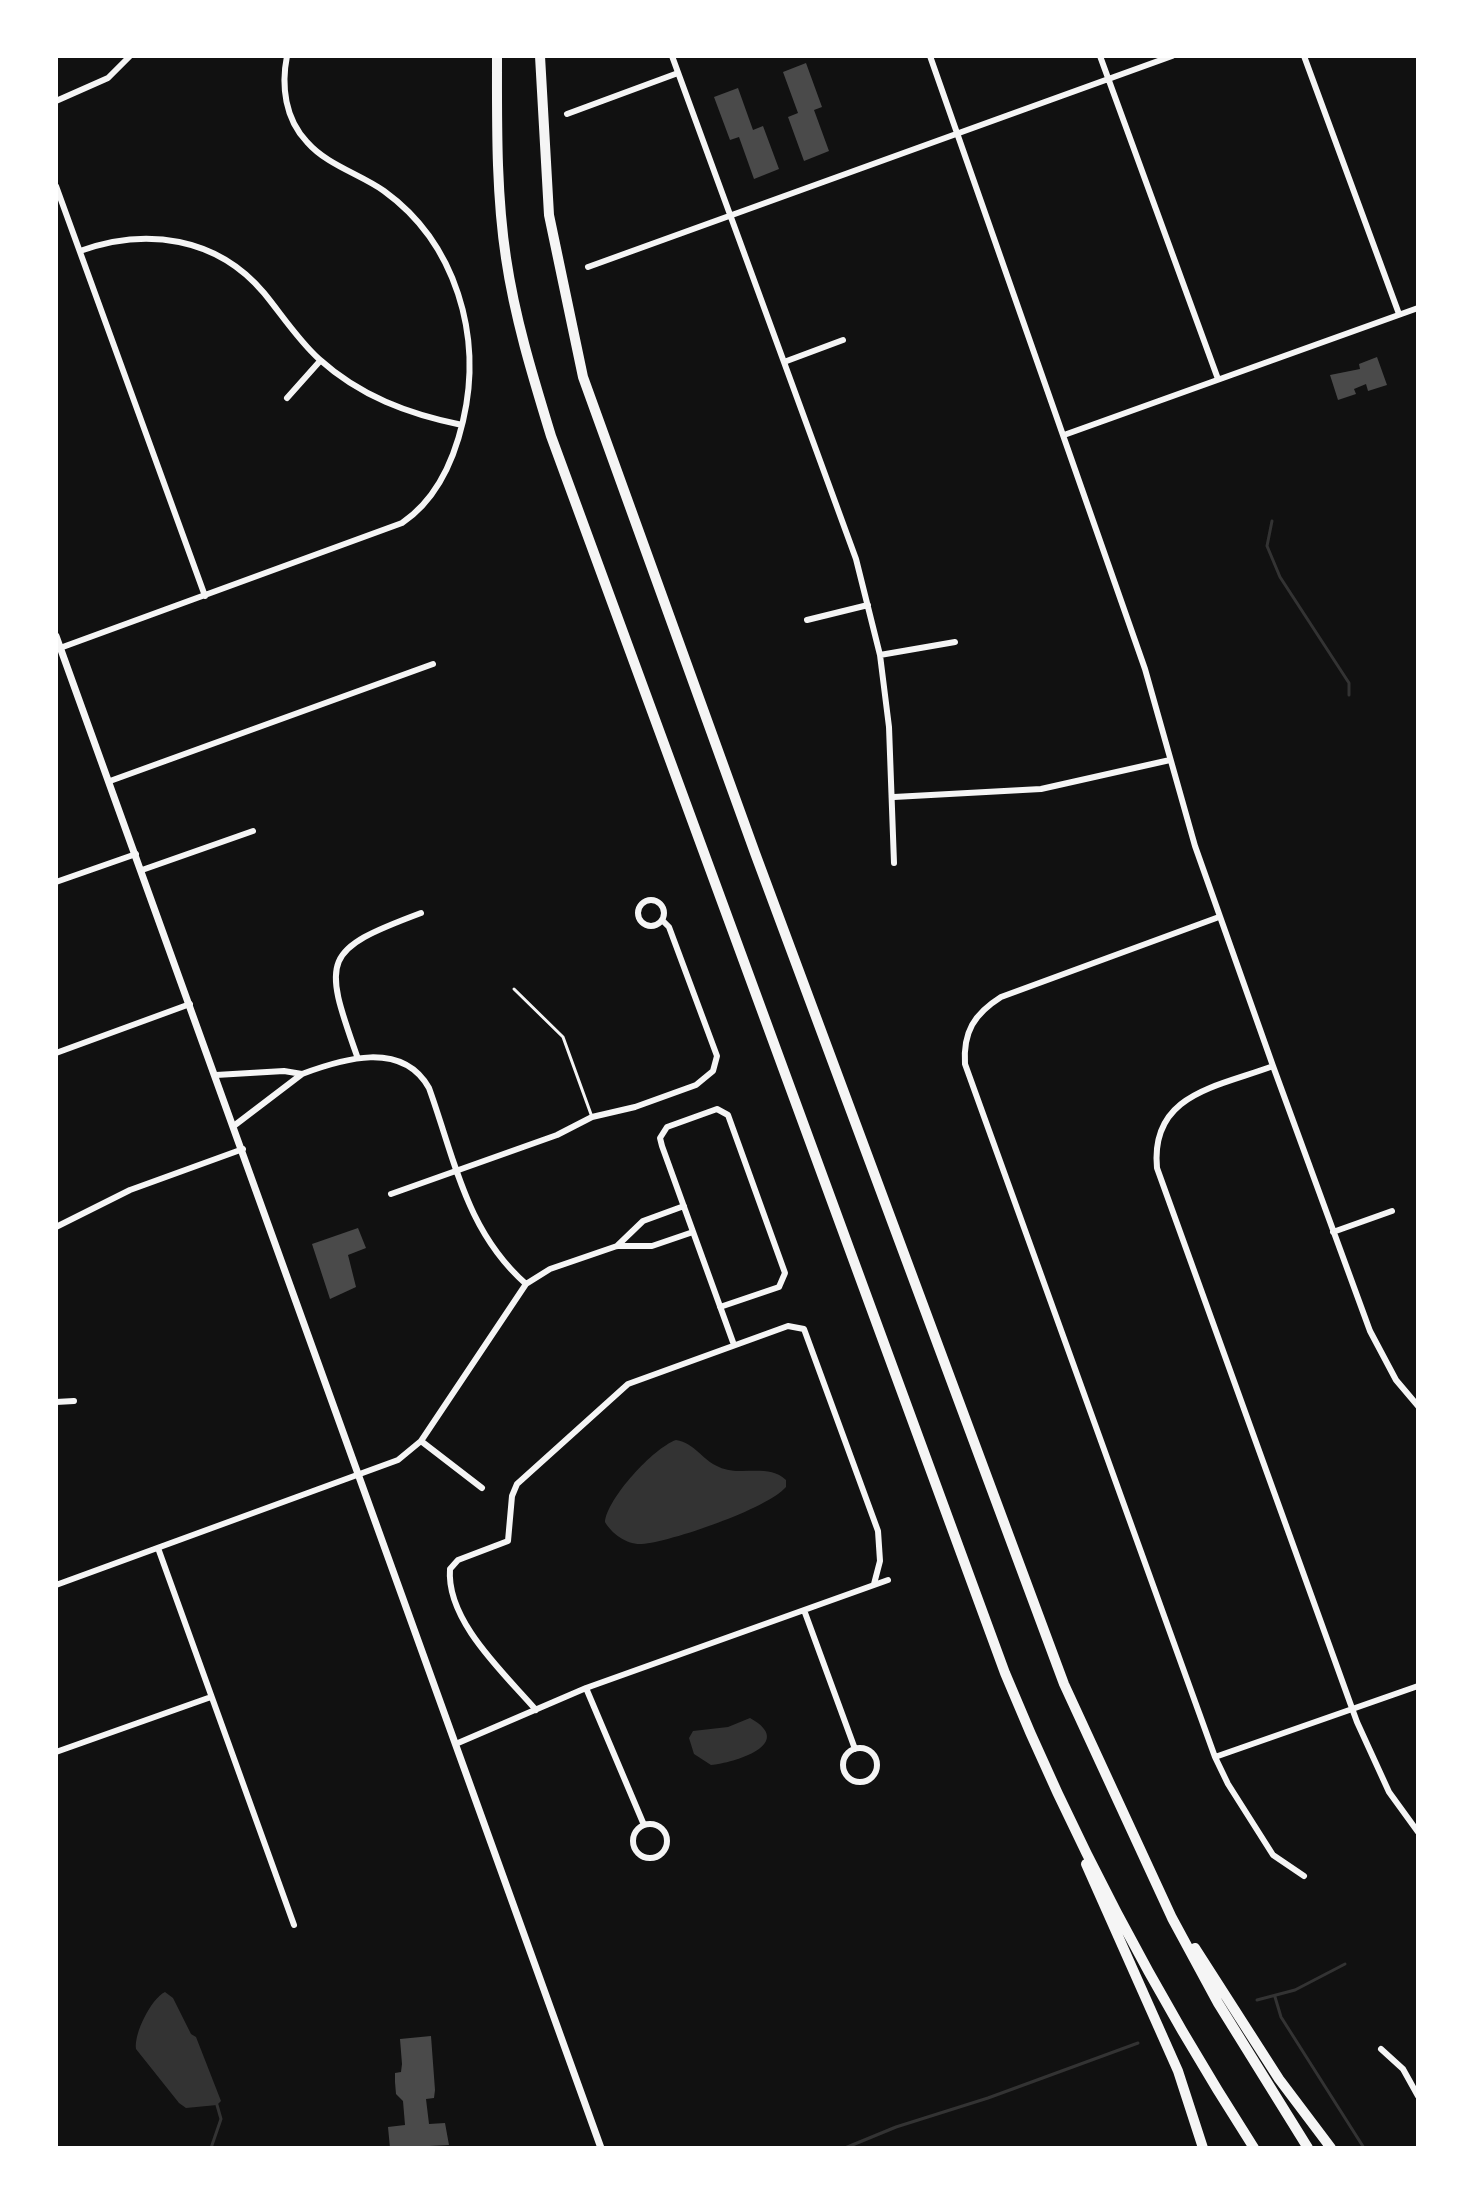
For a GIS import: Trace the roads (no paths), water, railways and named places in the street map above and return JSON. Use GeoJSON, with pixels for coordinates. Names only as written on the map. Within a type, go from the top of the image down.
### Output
{"type":"FeatureCollection","features":[{"type":"Feature","properties":{"kind":"highway"},"geometry":{"type":"LineString","coordinates":[[497,56],[506,255],[525,353],[551,436],[975,1598],[1018,1706],[1072,1825],[1166,2008],[1254,2148]]}},
{"type":"Feature","properties":{"kind":"highway"},"geometry":{"type":"LineString","coordinates":[[543,56],[549,215],[583,377],[755,853],[1064,1684],[1172,1918],[1218,2003],[1308,2148]]}},
{"type":"Feature","properties":{"kind":"highway"},"geometry":{"type":"LineString","coordinates":[[1072,1825],[1099,1900],[1178,2071],[1203,2148]]}},
{"type":"Feature","properties":{"kind":"highway"},"geometry":{"type":"LineString","coordinates":[[1172,1918],[1211,1971],[1279,2079],[1331,2148]]}},
{"type":"Feature","properties":{"kind":"street"},"geometry":{"type":"LineString","coordinates":[[56,101],[108,78],[130,56]]}},
{"type":"Feature","properties":{"kind":"street"},"geometry":{"type":"LineString","coordinates":[[60,648],[402,523],[423,507],[438,485],[462,425],[468,397],[470,352],[465,313],[449,270],[408,212],[364,177],[326,158],[306,142],[285,98],[287,56]]}},
{"type":"Feature","properties":{"kind":"street"},"geometry":{"type":"LineString","coordinates":[[672,56],[846,530],[868,605],[880,655],[894,797],[894,863]]}},
{"type":"Feature","properties":{"kind":"street"},"geometry":{"type":"LineString","coordinates":[[930,56],[1145,669],[1219,917],[1333,1232],[1383,1358],[1418,1406]]}},
{"type":"Feature","properties":{"kind":"street"},"geometry":{"type":"LineString","coordinates":[[1100,56],[1218,379]]}},
{"type":"Feature","properties":{"kind":"street"},"geometry":{"type":"LineString","coordinates":[[588,267],[1172,56]]}},
{"type":"Feature","properties":{"kind":"street"},"geometry":{"type":"LineString","coordinates":[[1304,56],[1399,314]]}},
{"type":"Feature","properties":{"kind":"street"},"geometry":{"type":"LineString","coordinates":[[567,114],[678,73]]}},
{"type":"Feature","properties":{"kind":"street"},"geometry":{"type":"LineString","coordinates":[[56,186],[205,596]]}},
{"type":"Feature","properties":{"kind":"street"},"geometry":{"type":"LineString","coordinates":[[80,251],[123,239],[145,237],[183,242],[216,253],[251,279],[320,361],[352,386],[386,403],[462,425]]}},
{"type":"Feature","properties":{"kind":"street"},"geometry":{"type":"LineString","coordinates":[[1064,435],[1418,308]]}},
{"type":"Feature","properties":{"kind":"street"},"geometry":{"type":"LineString","coordinates":[[784,362],[843,340]]}},
{"type":"Feature","properties":{"kind":"street"},"geometry":{"type":"LineString","coordinates":[[287,398],[320,361]]}},
{"type":"Feature","properties":{"kind":"street"},"geometry":{"type":"LineString","coordinates":[[807,620],[868,605]]}},
{"type":"Feature","properties":{"kind":"street"},"geometry":{"type":"LineString","coordinates":[[56,636],[458,1743],[601,2148]]}},
{"type":"Feature","properties":{"kind":"street"},"geometry":{"type":"LineString","coordinates":[[880,655],[955,642]]}},
{"type":"Feature","properties":{"kind":"street"},"geometry":{"type":"LineString","coordinates":[[110,781],[433,664]]}},
{"type":"Feature","properties":{"kind":"street"},"geometry":{"type":"LineString","coordinates":[[894,797],[1041,789],[1170,760]]}},
{"type":"Feature","properties":{"kind":"street"},"geometry":{"type":"LineString","coordinates":[[142,870],[253,831]]}},
{"type":"Feature","properties":{"kind":"street"},"geometry":{"type":"LineString","coordinates":[[56,882],[136,854]]}},
{"type":"Feature","properties":{"kind":"street"},"geometry":{"type":"LineString","coordinates":[[655,901],[664,911],[662,920],[656,925],[644,924],[638,918],[640,906],[655,901]]}},
{"type":"Feature","properties":{"kind":"street"},"geometry":{"type":"LineString","coordinates":[[357,1056],[333,982],[338,958],[353,941],[367,933],[421,913]]}},
{"type":"Feature","properties":{"kind":"street"},"geometry":{"type":"LineString","coordinates":[[1219,917],[1001,997],[985,1007],[967,1031],[965,1064],[1215,1757],[1228,1784],[1273,1855],[1304,1876]]}},
{"type":"Feature","properties":{"kind":"street"},"geometry":{"type":"LineString","coordinates":[[391,1194],[557,1135],[592,1117],[635,1107],[696,1085],[708,1077],[717,1063],[669,927],[662,920]]}},
{"type":"Feature","properties":{"kind":"street"},"geometry":{"type":"LineString","coordinates":[[56,1053],[190,1004]]}},
{"type":"Feature","properties":{"kind":"street"},"geometry":{"type":"LineString","coordinates":[[235,1125],[302,1074],[357,1056],[394,1061],[423,1078],[483,1237],[505,1266],[526,1284]]}},
{"type":"Feature","properties":{"kind":"street"},"geometry":{"type":"LineString","coordinates":[[1273,1066],[1177,1105],[1159,1130],[1157,1168],[1352,1709],[1383,1782],[1418,1832]]}},
{"type":"Feature","properties":{"kind":"street"},"geometry":{"type":"LineString","coordinates":[[216,1075],[294,1070],[302,1074]]}},
{"type":"Feature","properties":{"kind":"street"},"geometry":{"type":"LineString","coordinates":[[720,1307],[779,1287],[785,1273],[728,1115],[717,1109],[667,1127],[661,1134],[684,1206],[693,1232],[720,1307],[734,1345]]}},
{"type":"Feature","properties":{"kind":"street"},"geometry":{"type":"LineString","coordinates":[[56,1227],[130,1190],[243,1149]]}},
{"type":"Feature","properties":{"kind":"street"},"geometry":{"type":"LineString","coordinates":[[617,1246],[635,1226],[684,1206]]}},
{"type":"Feature","properties":{"kind":"street"},"geometry":{"type":"LineString","coordinates":[[1333,1232],[1392,1211]]}},
{"type":"Feature","properties":{"kind":"street"},"geometry":{"type":"LineString","coordinates":[[635,1226],[633,1240],[643,1247]]}},
{"type":"Feature","properties":{"kind":"street"},"geometry":{"type":"LineString","coordinates":[[56,1585],[398,1460],[421,1441],[526,1284],[541,1272],[617,1246],[643,1247],[693,1232]]}},
{"type":"Feature","properties":{"kind":"street"},"geometry":{"type":"LineString","coordinates":[[536,1710],[473,1638],[451,1582],[450,1569],[458,1560],[508,1541],[512,1496],[517,1484],[628,1384],[788,1326],[801,1327],[806,1333],[878,1531],[880,1561],[874,1584]]}},
{"type":"Feature","properties":{"kind":"street"},"geometry":{"type":"LineString","coordinates":[[56,1402],[74,1401]]}},
{"type":"Feature","properties":{"kind":"street"},"geometry":{"type":"LineString","coordinates":[[421,1441],[482,1488]]}},
{"type":"Feature","properties":{"kind":"street"},"geometry":{"type":"LineString","coordinates":[[158,1548],[294,1925]]}},
{"type":"Feature","properties":{"kind":"street"},"geometry":{"type":"LineString","coordinates":[[458,1743],[586,1688],[888,1580]]}},
{"type":"Feature","properties":{"kind":"street"},"geometry":{"type":"LineString","coordinates":[[804,1610],[855,1749]]}},
{"type":"Feature","properties":{"kind":"street"},"geometry":{"type":"LineString","coordinates":[[1215,1757],[1418,1686]]}},
{"type":"Feature","properties":{"kind":"street"},"geometry":{"type":"LineString","coordinates":[[586,1688],[644,1825]]}},
{"type":"Feature","properties":{"kind":"street"},"geometry":{"type":"LineString","coordinates":[[56,1752],[211,1697]]}},
{"type":"Feature","properties":{"kind":"street"},"geometry":{"type":"LineString","coordinates":[[855,1749],[871,1752],[877,1761],[876,1773],[867,1781],[852,1780],[845,1772],[846,1756],[855,1749]]}},
{"type":"Feature","properties":{"kind":"street"},"geometry":{"type":"LineString","coordinates":[[644,1825],[655,1825],[666,1837],[665,1848],[657,1856],[646,1857],[634,1847],[633,1836],[644,1825]]}},
{"type":"Feature","properties":{"kind":"street"},"geometry":{"type":"LineString","coordinates":[[1381,2049],[1403,2069],[1418,2096]]}},
{"type":"Feature","properties":{"kind":"lane"},"geometry":{"type":"LineString","coordinates":[[514,989],[563,1037],[592,1117]]}},
{"type":"Feature","properties":{"kind":"waterway"},"geometry":{"type":"LineString","coordinates":[[1272,521],[1267,546],[1280,577],[1349,683],[1349,695]]}},
{"type":"Feature","properties":{"kind":"waterway"},"geometry":{"type":"LineString","coordinates":[[1257,2000],[1295,1990],[1345,1964]]}},
{"type":"Feature","properties":{"kind":"waterway"},"geometry":{"type":"LineString","coordinates":[[1275,1997],[1281,2017],[1364,2148]]}},
{"type":"Feature","properties":{"kind":"waterway"},"geometry":{"type":"LineString","coordinates":[[845,2148],[896,2127],[988,2098],[1138,2043]]}},
{"type":"Feature","properties":{"kind":"waterway"},"geometry":{"type":"LineString","coordinates":[[211,2148],[221,2119],[217,2105]]}}]}
